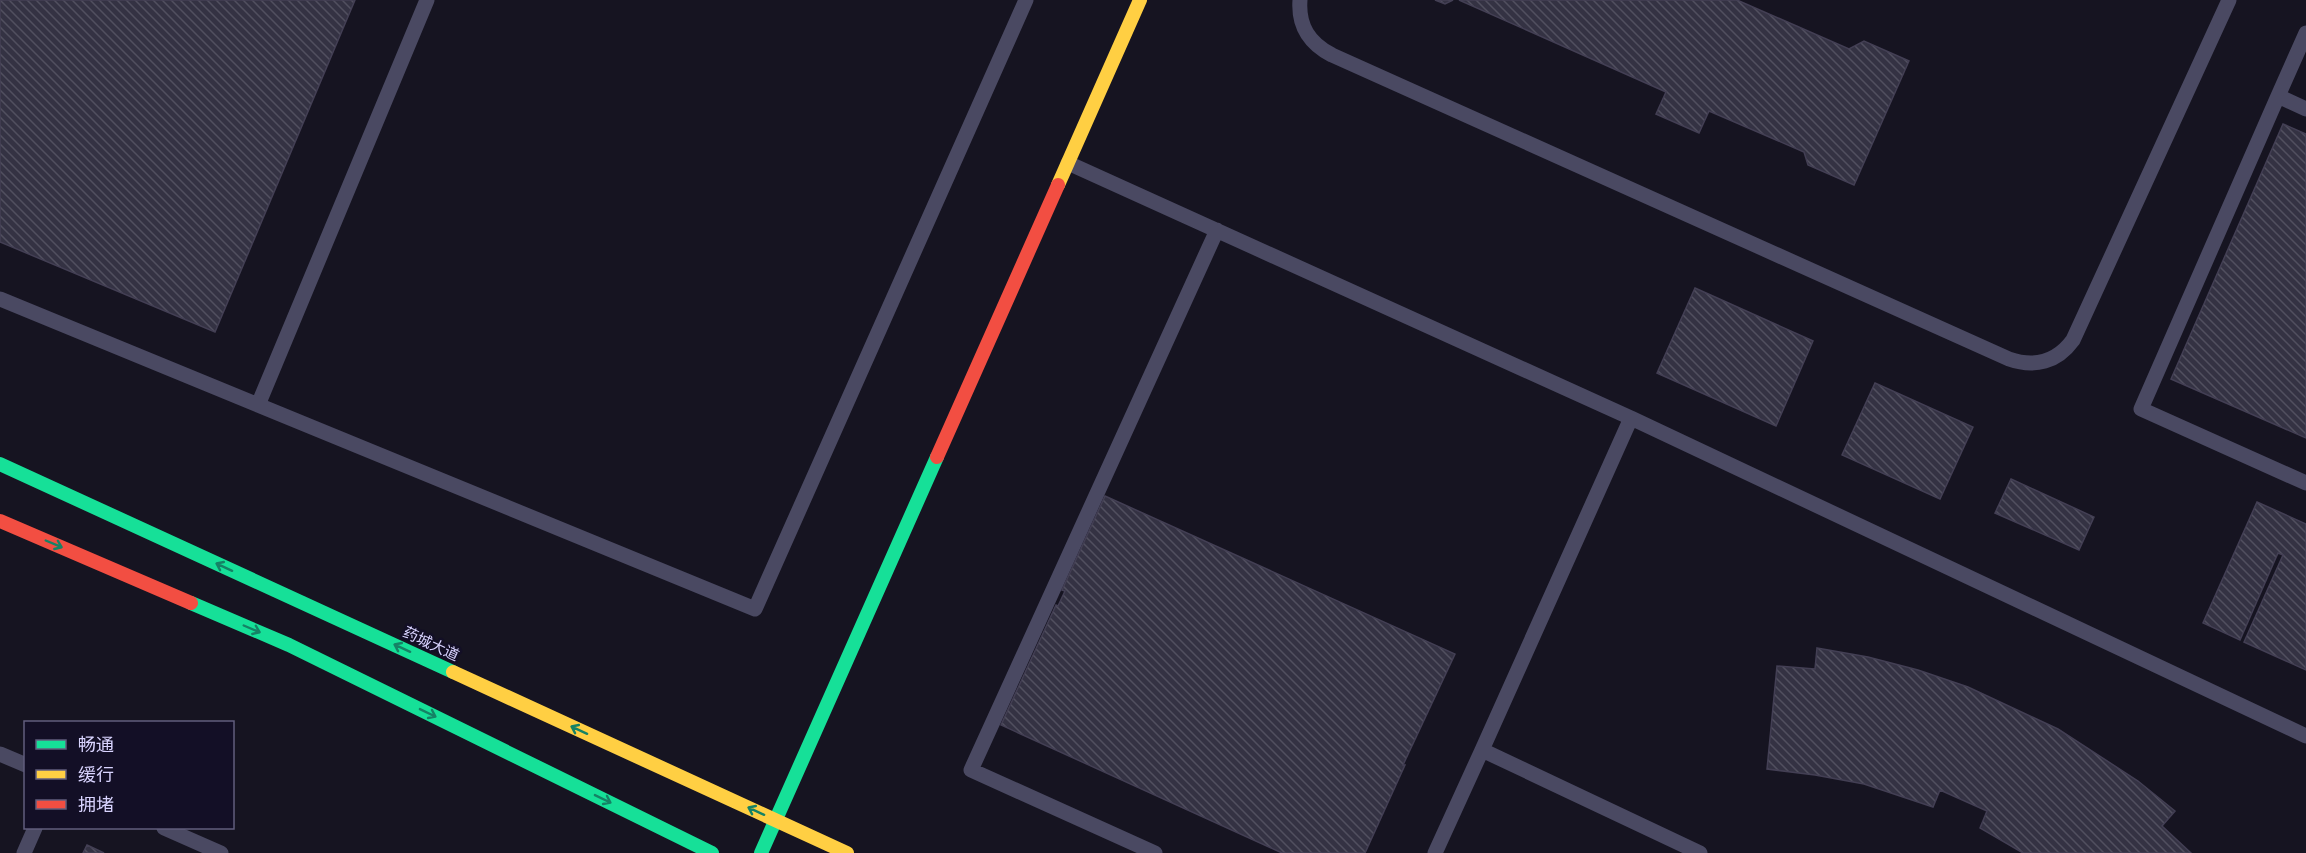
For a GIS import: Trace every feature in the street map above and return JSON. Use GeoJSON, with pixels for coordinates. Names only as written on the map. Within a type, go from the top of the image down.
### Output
{"type":"FeatureCollection","features":[{"type":"Feature","properties":{"kind":"main road"},"geometry":{"type":"LineString","coordinates":[[761,853],[1140,0]]}},
{"type":"Feature","properties":{"kind":"main road","name":"药城大道"},"geometry":{"type":"LineString","coordinates":[[0,464],[848,853]]}},
{"type":"Feature","properties":{"kind":"main road"},"geometry":{"type":"LineString","coordinates":[[0,521],[289,645],[712,853]]}},
{"type":"Feature","properties":{"kind":"lane"},"geometry":{"type":"LineString","coordinates":[[258,405],[427,0]]}},
{"type":"Feature","properties":{"kind":"lane"},"geometry":{"type":"LineString","coordinates":[[0,299],[755,609],[1026,0]]}},
{"type":"Feature","properties":{"kind":"lane"},"geometry":{"type":"LineString","coordinates":[[1300,0],[1301,24],[1308,37],[1319,48],[1332,55],[2008,359],[2033,364],[2057,357],[2073,340],[2229,0]]}},
{"type":"Feature","properties":{"kind":"lane"},"geometry":{"type":"LineString","coordinates":[[2306,33],[2141,409],[2306,483]]}},
{"type":"Feature","properties":{"kind":"lane"},"geometry":{"type":"LineString","coordinates":[[2278,96],[2306,109]]}},
{"type":"Feature","properties":{"kind":"lane"},"geometry":{"type":"LineString","coordinates":[[1068,163],[1631,418],[2306,736]]}},
{"type":"Feature","properties":{"kind":"lane"},"geometry":{"type":"LineString","coordinates":[[1155,853],[971,770],[1217,230]]}},
{"type":"Feature","properties":{"kind":"lane"},"geometry":{"type":"LineString","coordinates":[[1435,853],[1631,418]]}},
{"type":"Feature","properties":{"kind":"lane"},"geometry":{"type":"LineString","coordinates":[[1482,750],[1700,853]]}},
{"type":"Feature","properties":{"kind":"lane"},"geometry":{"type":"LineString","coordinates":[[0,754],[24,764]]}},
{"type":"Feature","properties":{"kind":"lane"},"geometry":{"type":"LineString","coordinates":[[24,853],[35,829]]}},
{"type":"Feature","properties":{"kind":"lane"},"geometry":{"type":"LineString","coordinates":[[166,829],[221,853]]}},
{"type":"Feature","properties":{"kind":"building"},"geometry":{"type":"Polygon","coordinates":[[[0,0],[355,0],[215,332],[0,242],[0,0]]]}},
{"type":"Feature","properties":{"kind":"building"},"geometry":{"type":"Polygon","coordinates":[[[1435,0],[1453,0],[1445,4],[1435,0]]]}},
{"type":"Feature","properties":{"kind":"building"},"geometry":{"type":"Polygon","coordinates":[[[1459,0],[1737,0],[1849,49],[1864,41],[1909,61],[1854,185],[1808,165],[1804,152],[1709,111],[1699,133],[1656,114],[1666,92],[1459,0]]]}},
{"type":"Feature","properties":{"kind":"building"},"geometry":{"type":"Polygon","coordinates":[[[2283,124],[2306,134],[2306,438],[2171,379],[2283,124]]]}},
{"type":"Feature","properties":{"kind":"building"},"geometry":{"type":"Polygon","coordinates":[[[1695,288],[1813,341],[1776,426],[1657,373],[1695,288]]]}},
{"type":"Feature","properties":{"kind":"building"},"geometry":{"type":"Polygon","coordinates":[[[1875,383],[1973,427],[1940,499],[1842,455],[1875,383]]]}},
{"type":"Feature","properties":{"kind":"building"},"geometry":{"type":"Polygon","coordinates":[[[2011,479],[2094,517],[2079,550],[1995,513],[2011,479]]]}},
{"type":"Feature","properties":{"kind":"building"},"geometry":{"type":"Polygon","coordinates":[[[1105,496],[1455,654],[1365,853],[1282,853],[1001,725],[1056,605],[1058,606],[1065,591],[1062,590],[1105,496]]]}},
{"type":"Feature","properties":{"kind":"building"},"geometry":{"type":"Polygon","coordinates":[[[2257,502],[2306,524],[2306,670],[2244,642],[2283,555],[2278,553],[2240,640],[2203,623],[2257,502]]]}},
{"type":"Feature","properties":{"kind":"building"},"geometry":{"type":"Polygon","coordinates":[[[1817,648],[1868,657],[1918,670],[1968,687],[2058,729],[2138,781],[2175,811],[2162,826],[2191,853],[2023,853],[1980,828],[1987,811],[1940,790],[1933,807],[1864,784],[1767,769],[1777,666],[1815,669],[1817,648]]]}},
{"type":"Feature","properties":{"kind":"building"},"geometry":{"type":"Polygon","coordinates":[[[87,845],[104,853],[83,853],[87,845]]]}},
{"type":"Feature","properties":{"kind":"traffic: fast"},"geometry":{"type":"LineString","coordinates":[[761,853],[937,457]]}},
{"type":"Feature","properties":{"kind":"traffic: fast"},"geometry":{"type":"LineString","coordinates":[[0,464],[453,672]]}},
{"type":"Feature","properties":{"kind":"traffic: fast"},"geometry":{"type":"LineString","coordinates":[[191,603],[289,645],[712,853]]}},
{"type":"Feature","properties":{"kind":"traffic: slow"},"geometry":{"type":"LineString","coordinates":[[1058,185],[1140,0]]}},
{"type":"Feature","properties":{"kind":"traffic: slow"},"geometry":{"type":"LineString","coordinates":[[453,672],[847,853]]}},
{"type":"Feature","properties":{"kind":"traffic: jam"},"geometry":{"type":"LineString","coordinates":[[937,457],[1058,185]]}},
{"type":"Feature","properties":{"kind":"traffic: jam"},"geometry":{"type":"LineString","coordinates":[[0,521],[191,603]]}}]}
